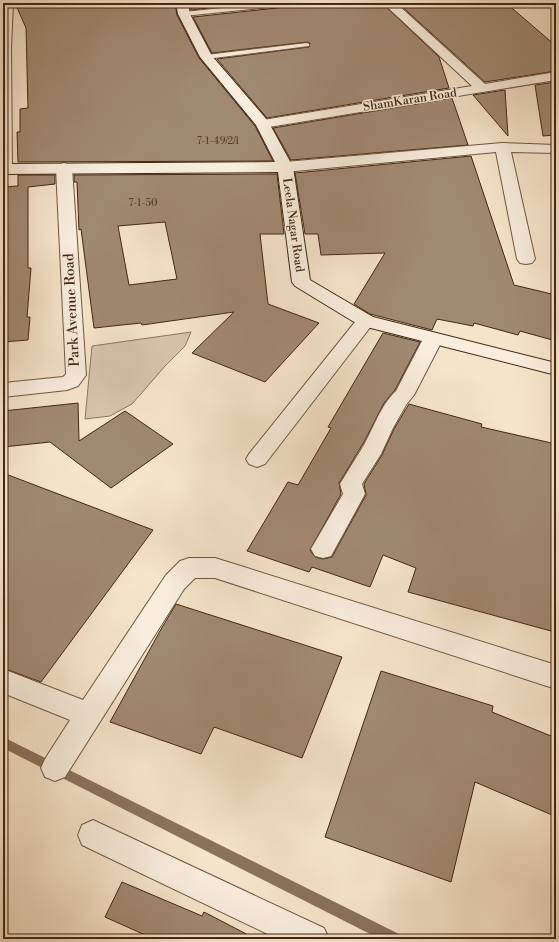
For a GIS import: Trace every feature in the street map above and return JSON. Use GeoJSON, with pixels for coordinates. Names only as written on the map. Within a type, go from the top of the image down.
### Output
{"type":"FeatureCollection","features":[{"type":"Feature","properties":{"kind":"street"},"geometry":{"type":"LineString","coordinates":[[389,3],[482,88]]}},
{"type":"Feature","properties":{"kind":"street"},"geometry":{"type":"LineString","coordinates":[[6,6],[3,169],[285,167],[263,124],[206,57],[183,9]]}},
{"type":"Feature","properties":{"kind":"street","name":"ShamKaran Road"},"geometry":{"type":"LineString","coordinates":[[263,124],[556,76]]}},
{"type":"Feature","properties":{"kind":"street"},"geometry":{"type":"LineString","coordinates":[[502,147],[526,259]]}},
{"type":"Feature","properties":{"kind":"street","name":"Leela Nagar Road"},"geometry":{"type":"LineString","coordinates":[[556,149],[502,147],[285,167],[300,282],[366,321],[556,369]]}},
{"type":"Feature","properties":{"kind":"street","name":"Park Avenue Road"},"geometry":{"type":"LineString","coordinates":[[3,390],[67,383],[71,381],[76,374],[64,168]]}},
{"type":"Feature","properties":{"kind":"street"},"geometry":{"type":"LineString","coordinates":[[257,459],[366,321]]}},
{"type":"Feature","properties":{"kind":"street"},"geometry":{"type":"LineString","coordinates":[[323,549],[354,494],[351,484],[370,454],[382,428],[398,401],[404,395],[433,339]]}},
{"type":"Feature","properties":{"kind":"street"},"geometry":{"type":"LineString","coordinates":[[55,768],[175,582],[189,568],[215,568],[556,677]]}},
{"type":"Feature","properties":{"kind":"street"},"geometry":{"type":"LineString","coordinates":[[3,682],[89,714]]}},
{"type":"Feature","properties":{"kind":"street"},"geometry":{"type":"LineString","coordinates":[[93,835],[313,939]]}},
{"type":"Feature","properties":{"kind":"lane"},"geometry":{"type":"LineString","coordinates":[[183,9],[289,3]]}},
{"type":"Feature","properties":{"kind":"lane"},"geometry":{"type":"LineString","coordinates":[[206,57],[307,45]]}},
{"type":"Feature","properties":{"kind":"shaded area"},"geometry":{"type":"Polygon","coordinates":[[[191,332],[185,346],[166,365],[132,404],[110,416],[85,419],[92,346],[191,332]]]}},
{"type":"Feature","properties":{"kind":"building"},"geometry":{"type":"Polygon","coordinates":[[[15,3],[79,3],[81,7],[112,3],[175,3],[177,15],[199,58],[255,126],[273,161],[18,162],[17,132],[20,132],[20,109],[28,108],[26,28],[15,3]]]}},
{"type":"Feature","properties":{"kind":"building"},"geometry":{"type":"Polygon","coordinates":[[[190,3],[215,3],[216,7],[191,10],[190,3]]]}},
{"type":"Feature","properties":{"kind":"building"},"geometry":{"type":"Polygon","coordinates":[[[324,3],[382,3],[439,57],[449,88],[267,118],[217,59],[309,47],[310,43],[307,42],[212,53],[193,17],[324,3]]]}},
{"type":"Feature","properties":{"kind":"building"},"geometry":{"type":"Polygon","coordinates":[[[398,3],[506,3],[556,46],[556,71],[485,82],[398,3]]]}},
{"type":"Feature","properties":{"kind":"building"},"geometry":{"type":"Polygon","coordinates":[[[556,82],[556,135],[543,136],[535,85],[556,82]]]}},
{"type":"Feature","properties":{"kind":"building"},"geometry":{"type":"Polygon","coordinates":[[[505,90],[508,136],[473,95],[505,90]]]}},
{"type":"Feature","properties":{"kind":"building"},"geometry":{"type":"Polygon","coordinates":[[[452,98],[468,145],[291,160],[273,128],[452,98]]]}},
{"type":"Feature","properties":{"kind":"building"},"geometry":{"type":"Polygon","coordinates":[[[471,156],[514,285],[556,295],[556,341],[520,331],[518,335],[474,323],[473,326],[437,319],[432,330],[370,314],[354,304],[385,253],[321,255],[318,234],[305,234],[295,173],[471,156]]]}},
{"type":"Feature","properties":{"kind":"building"},"geometry":{"type":"Polygon","coordinates":[[[277,174],[284,234],[260,234],[268,304],[319,323],[265,382],[192,353],[234,312],[142,325],[141,323],[94,328],[81,229],[79,230],[77,182],[74,182],[74,175],[277,174]],[[165,222],[118,226],[129,285],[177,279],[165,222]]]}},
{"type":"Feature","properties":{"kind":"building"},"geometry":{"type":"Polygon","coordinates":[[[18,175],[55,175],[55,184],[28,187],[28,268],[31,268],[27,317],[30,317],[28,340],[3,342],[3,187],[18,186],[18,175]]]}},
{"type":"Feature","properties":{"kind":"building"},"geometry":{"type":"Polygon","coordinates":[[[383,333],[420,342],[395,390],[384,403],[364,442],[339,483],[341,494],[310,550],[315,557],[323,559],[332,557],[366,495],[364,484],[382,455],[394,429],[409,404],[482,424],[481,427],[556,444],[556,600],[551,631],[408,592],[416,568],[383,555],[370,587],[312,567],[309,572],[247,551],[288,482],[298,485],[331,428],[328,427],[383,333]]]}},
{"type":"Feature","properties":{"kind":"building"},"geometry":{"type":"Polygon","coordinates":[[[78,403],[79,441],[125,411],[173,444],[111,488],[50,442],[3,447],[3,411],[78,403]]]}},
{"type":"Feature","properties":{"kind":"building"},"geometry":{"type":"Polygon","coordinates":[[[3,473],[153,530],[41,682],[3,668],[3,473]]]}},
{"type":"Feature","properties":{"kind":"building"},"geometry":{"type":"Polygon","coordinates":[[[176,604],[342,657],[302,758],[214,727],[201,754],[110,722],[176,604]]]}},
{"type":"Feature","properties":{"kind":"building"},"geometry":{"type":"Polygon","coordinates":[[[381,671],[493,706],[492,712],[556,738],[556,800],[552,815],[475,782],[451,882],[325,837],[381,671]]]}},
{"type":"Feature","properties":{"kind":"building"},"geometry":{"type":"Polygon","coordinates":[[[122,882],[202,916],[204,912],[256,939],[154,939],[105,917],[122,882]]]}},
{"type":"Feature","properties":{"kind":"waterway"},"geometry":{"type":"LineString","coordinates":[[3,742],[394,939]]}}]}
